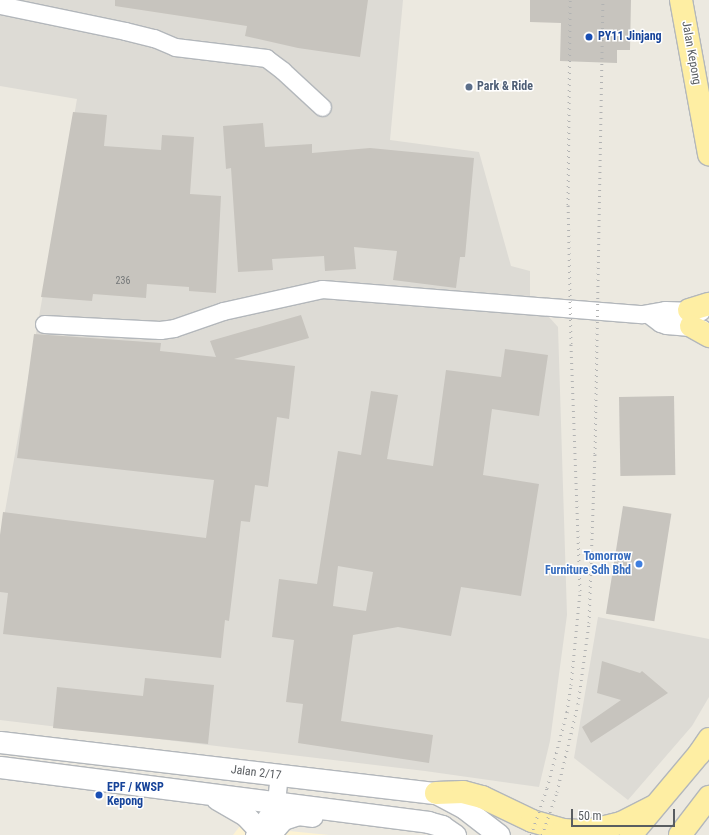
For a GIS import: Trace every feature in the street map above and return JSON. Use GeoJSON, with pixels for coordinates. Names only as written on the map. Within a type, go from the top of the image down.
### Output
{"type":"FeatureCollection","features":[{"type":"Feature","properties":{"kind":"main road","name":"Jalan Kepong"},"geometry":{"type":"LineString","coordinates":[[681,0],[709,154]]}},
{"type":"Feature","properties":{"kind":"main road"},"geometry":{"type":"LineString","coordinates":[[631,835],[699,754],[709,739]]}},
{"type":"Feature","properties":{"kind":"main road"},"geometry":{"type":"LineString","coordinates":[[436,793],[463,792],[482,797],[532,821],[563,830],[584,831],[621,823],[655,806]]}},
{"type":"Feature","properties":{"kind":"main road"},"geometry":{"type":"LineString","coordinates":[[680,835],[707,802]]}},
{"type":"Feature","properties":{"kind":"street"},"geometry":{"type":"LineString","coordinates":[[0,5],[125,31],[154,38],[175,47],[266,58],[283,71],[322,107]]}},
{"type":"Feature","properties":{"kind":"street"},"geometry":{"type":"LineString","coordinates":[[44,324],[160,330],[174,328],[223,311],[322,289],[648,314],[665,310],[703,320]]}},
{"type":"Feature","properties":{"kind":"street","name":"Jalan 2/17"},"geometry":{"type":"LineString","coordinates":[[0,742],[436,793],[464,808],[499,835]]}},
{"type":"Feature","properties":{"kind":"street"},"geometry":{"type":"LineString","coordinates":[[0,767],[428,822],[442,826],[455,835]]}},
{"type":"Feature","properties":{"kind":"street"},"geometry":{"type":"LineString","coordinates":[[260,833],[276,802],[279,775]]}},
{"type":"Feature","properties":{"kind":"street"},"geometry":{"type":"LineString","coordinates":[[202,792],[245,815],[260,833]]}},
{"type":"Feature","properties":{"kind":"street"},"geometry":{"type":"LineString","coordinates":[[260,833],[283,819],[298,814],[326,818],[342,812]]}},
{"type":"Feature","properties":{"kind":"shaded area"},"geometry":{"type":"Polygon","coordinates":[[[0,0],[403,0],[390,140],[479,152],[511,266],[530,271],[530,296],[558,327],[567,615],[550,741],[539,787],[425,771],[0,720],[0,540],[77,99],[0,86],[0,0]]]}},
{"type":"Feature","properties":{"kind":"shaded area"},"geometry":{"type":"Polygon","coordinates":[[[598,617],[709,639],[709,697],[692,726],[628,800],[574,758],[598,617]]]}},
{"type":"Feature","properties":{"kind":"shaded area"},"geometry":{"type":"Polygon","coordinates":[[[240,826],[329,835],[233,835],[240,826]]]}},
{"type":"Feature","properties":{"kind":"building"},"geometry":{"type":"Polygon","coordinates":[[[115,0],[368,0],[360,57],[298,48],[245,36],[247,26],[115,6],[115,0]]]}},
{"type":"Feature","properties":{"kind":"building","name":"PY11 Jinjang"},"geometry":{"type":"Polygon","coordinates":[[[530,0],[631,0],[630,50],[617,50],[617,63],[560,61],[561,23],[530,22],[530,0]]]}},
{"type":"Feature","properties":{"kind":"building"},"geometry":{"type":"Polygon","coordinates":[[[73,112],[107,115],[104,146],[161,150],[162,135],[194,137],[190,194],[221,196],[216,293],[189,291],[189,287],[147,284],[146,298],[93,294],[92,301],[41,297],[73,112]]]}},
{"type":"Feature","properties":{"kind":"building"},"geometry":{"type":"Polygon","coordinates":[[[263,123],[265,147],[312,144],[312,153],[370,148],[474,158],[465,257],[460,257],[456,288],[393,280],[397,251],[354,247],[356,269],[325,271],[324,256],[272,259],[273,270],[238,272],[231,168],[226,169],[223,126],[263,123]]]}},
{"type":"Feature","properties":{"kind":"building"},"geometry":{"type":"Polygon","coordinates":[[[301,315],[309,338],[234,359],[295,366],[289,419],[277,417],[268,487],[255,485],[250,522],[241,521],[229,621],[225,620],[221,658],[3,634],[8,593],[0,592],[0,535],[3,512],[206,538],[214,480],[17,458],[34,334],[161,343],[160,351],[216,357],[210,341],[301,315]]]}},
{"type":"Feature","properties":{"kind":"building"},"geometry":{"type":"Polygon","coordinates":[[[505,349],[548,355],[539,416],[492,409],[483,475],[539,484],[521,596],[461,587],[451,636],[398,627],[353,635],[341,721],[433,735],[429,763],[298,743],[303,704],[286,702],[294,640],[272,637],[279,579],[317,584],[338,451],[361,455],[371,391],[398,395],[387,459],[433,466],[446,370],[501,377],[505,349]],[[338,566],[333,606],[366,611],[373,572],[338,566]]]}},
{"type":"Feature","properties":{"kind":"building"},"geometry":{"type":"Polygon","coordinates":[[[674,396],[675,475],[620,476],[619,397],[674,396]]]}},
{"type":"Feature","properties":{"kind":"building","name":"Tomorrow Furniture Sdh Bhd"},"geometry":{"type":"Polygon","coordinates":[[[623,506],[671,514],[654,621],[606,614],[623,506]]]}},
{"type":"Feature","properties":{"kind":"building"},"geometry":{"type":"Polygon","coordinates":[[[602,661],[640,673],[642,671],[668,693],[591,743],[582,727],[621,700],[597,693],[602,661]]]}},
{"type":"Feature","properties":{"kind":"building"},"geometry":{"type":"Polygon","coordinates":[[[145,678],[214,685],[208,744],[53,728],[57,687],[143,696],[145,678]]]}},
{"type":"Feature","properties":{"kind":"railway"},"geometry":{"type":"LineString","coordinates":[[531,835],[547,788],[567,712],[580,591],[571,344],[568,205],[570,0]]}},
{"type":"Feature","properties":{"kind":"railway"},"geometry":{"type":"LineString","coordinates":[[542,835],[557,792],[578,704],[589,623],[595,454],[603,0]]}},
{"type":"Feature","properties":{"kind":"place","name":"PY11 Jinjang"},"geometry":{"type":"Point","coordinates":[589,37]}},
{"type":"Feature","properties":{"kind":"place","name":"Park & Ride"},"geometry":{"type":"Point","coordinates":[469,87]}},
{"type":"Feature","properties":{"kind":"place","name":"Tomorrow Furniture Sdh Bhd"},"geometry":{"type":"Point","coordinates":[639,564]}},
{"type":"Feature","properties":{"kind":"place","name":"EPF / KWSP Kepong"},"geometry":{"type":"Point","coordinates":[99,795]}}]}
